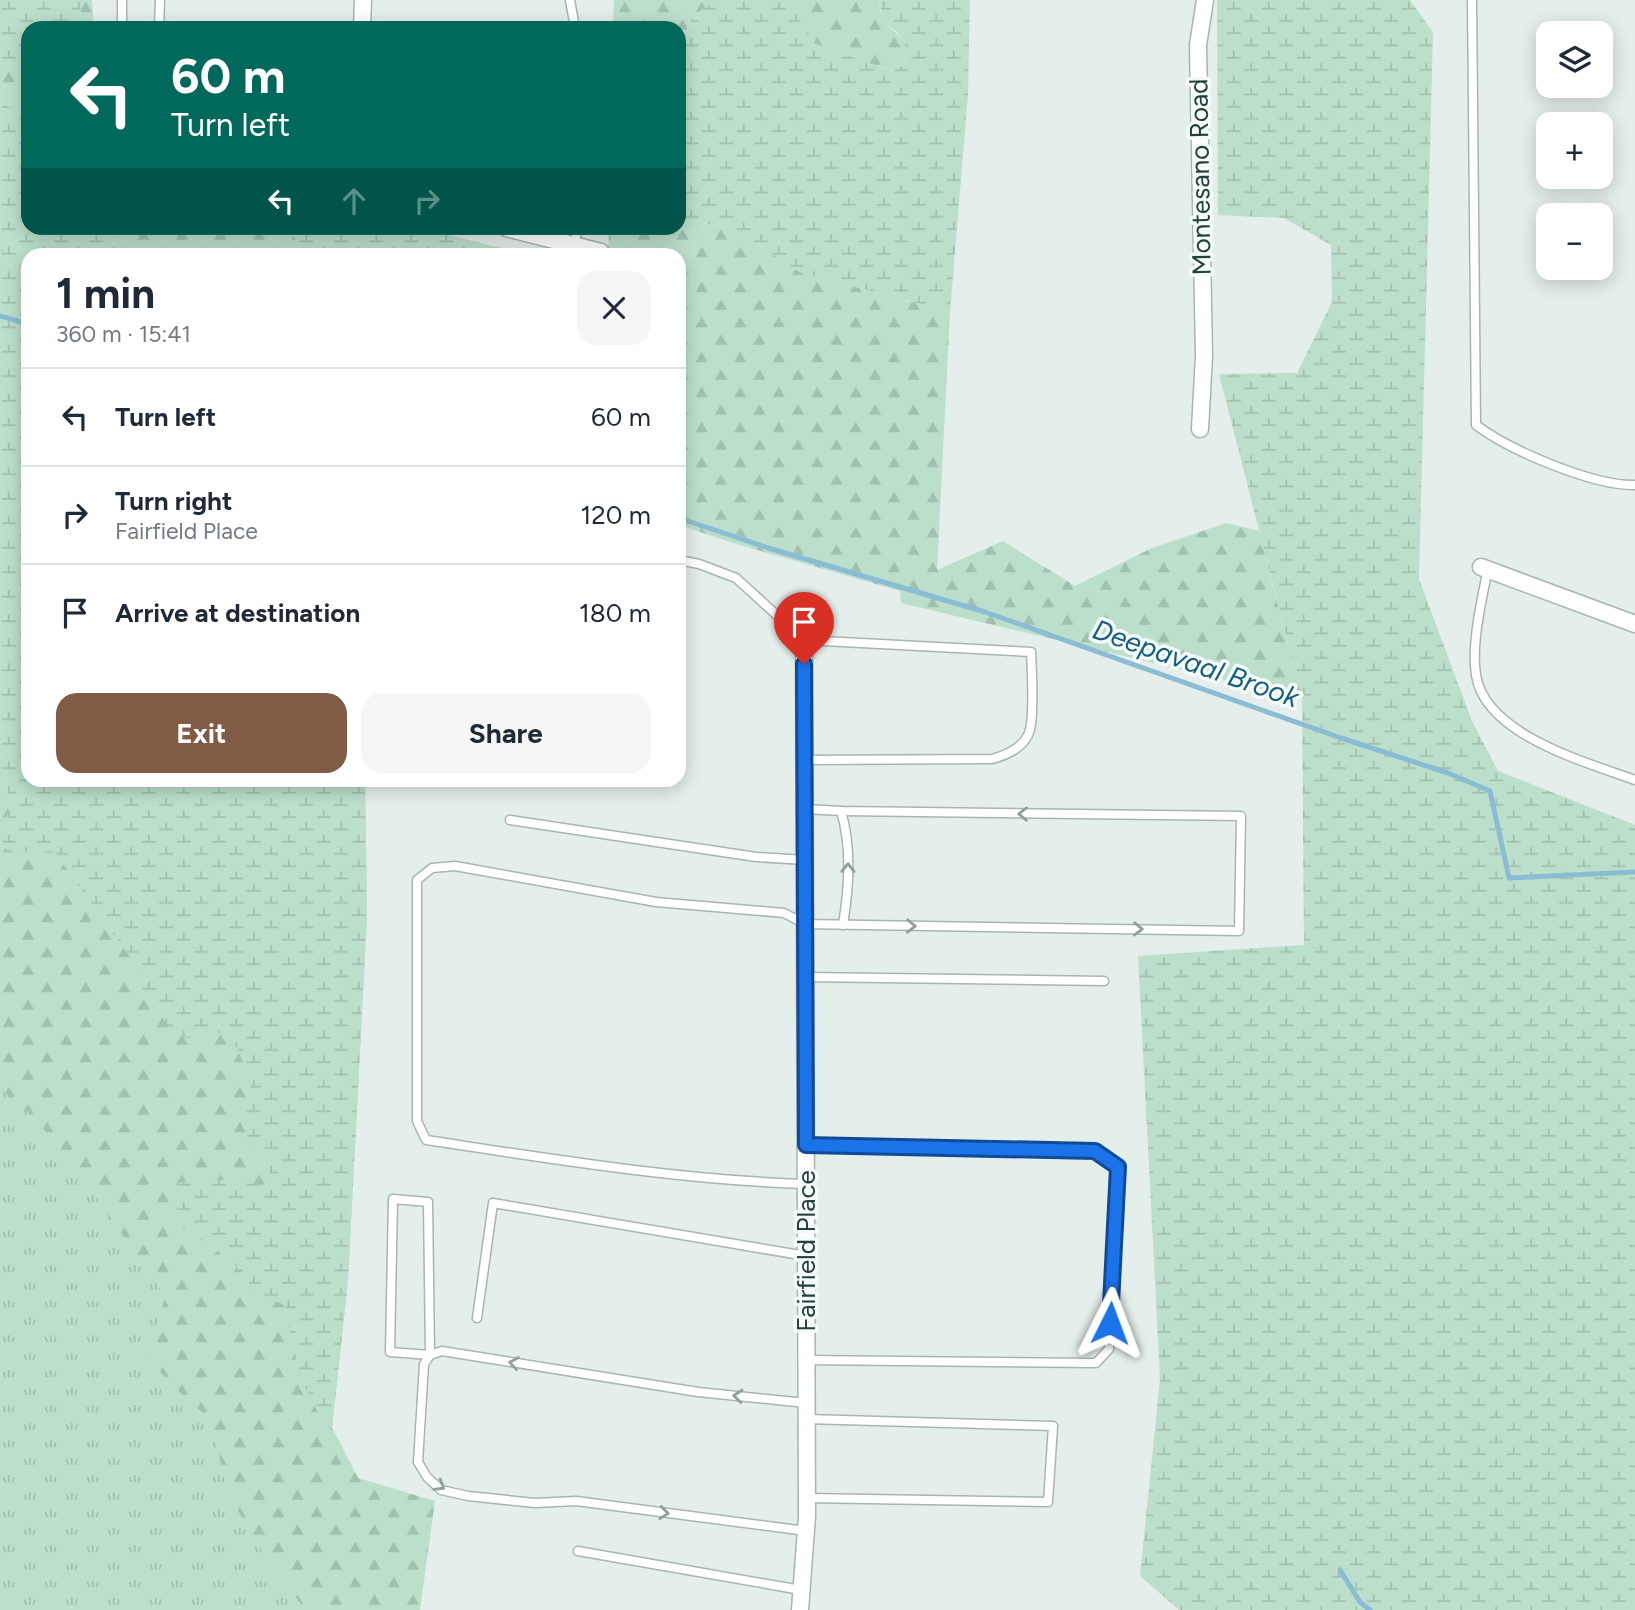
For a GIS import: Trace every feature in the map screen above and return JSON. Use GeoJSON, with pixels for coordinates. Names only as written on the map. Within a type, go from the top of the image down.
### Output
{"type":"FeatureCollection","features":[{"type":"Feature","properties":{"kind":"street"},"geometry":{"type":"LineString","coordinates":[[362,21],[363,0]]}},
{"type":"Feature","properties":{"kind":"street","name":"Montesano Road"},"geometry":{"type":"LineString","coordinates":[[1200,429],[1204,355],[1198,45],[1205,0]]}},
{"type":"Feature","properties":{"kind":"street"},"geometry":{"type":"LineString","coordinates":[[533,235],[584,248]]}},
{"type":"Feature","properties":{"kind":"street"},"geometry":{"type":"LineString","coordinates":[[1484,567],[1635,624]]}},
{"type":"Feature","properties":{"kind":"street","name":"Fairfield Place"},"geometry":{"type":"LineString","coordinates":[[800,1610],[807,1498],[804,640]]}},
{"type":"Feature","properties":{"kind":"lane"},"geometry":{"type":"LineString","coordinates":[[122,0],[122,21]]}},
{"type":"Feature","properties":{"kind":"lane"},"geometry":{"type":"LineString","coordinates":[[159,21],[160,0]]}},
{"type":"Feature","properties":{"kind":"lane"},"geometry":{"type":"LineString","coordinates":[[570,0],[574,21]]}},
{"type":"Feature","properties":{"kind":"lane"},"geometry":{"type":"LineString","coordinates":[[1472,0],[1476,425],[1489,435],[1557,466],[1599,480],[1635,485]]}},
{"type":"Feature","properties":{"kind":"lane"},"geometry":{"type":"LineString","coordinates":[[576,235],[576,246]]}},
{"type":"Feature","properties":{"kind":"lane"},"geometry":{"type":"LineString","coordinates":[[686,561],[736,578],[804,640],[1031,652],[1030,731],[1017,748],[1005,756],[992,759],[805,760]]}},
{"type":"Feature","properties":{"kind":"lane"},"geometry":{"type":"LineString","coordinates":[[1484,567],[1476,676],[1492,711],[1543,746],[1635,780]]}},
{"type":"Feature","properties":{"kind":"lane"},"geometry":{"type":"LineString","coordinates":[[805,808],[841,811],[1241,816],[1239,931],[805,924],[784,913],[656,902],[455,866],[432,868],[417,880],[417,1121],[426,1140],[667,1174],[806,1184]]}},
{"type":"Feature","properties":{"kind":"lane"},"geometry":{"type":"LineString","coordinates":[[841,811],[848,836],[847,895],[843,925]]}},
{"type":"Feature","properties":{"kind":"lane"},"geometry":{"type":"LineString","coordinates":[[510,820],[756,857],[805,860]]}},
{"type":"Feature","properties":{"kind":"lane"},"geometry":{"type":"LineString","coordinates":[[805,977],[1104,981]]}},
{"type":"Feature","properties":{"kind":"lane"},"geometry":{"type":"LineString","coordinates":[[806,1145],[1095,1151],[1118,1167],[1109,1349],[1096,1363],[806,1360]]}},
{"type":"Feature","properties":{"kind":"lane"},"geometry":{"type":"LineString","coordinates":[[806,1403],[698,1392],[442,1351],[430,1355],[390,1352],[393,1199],[428,1202],[430,1355],[425,1364],[418,1462],[427,1477],[441,1490],[468,1496],[535,1503],[576,1502],[806,1531]]}},
{"type":"Feature","properties":{"kind":"lane"},"geometry":{"type":"LineString","coordinates":[[477,1318],[493,1203],[806,1256]]}},
{"type":"Feature","properties":{"kind":"lane"},"geometry":{"type":"LineString","coordinates":[[806,1419],[1053,1426],[1048,1502],[807,1498]]}},
{"type":"Feature","properties":{"kind":"lane"},"geometry":{"type":"LineString","coordinates":[[578,1551],[801,1590]]}},
{"type":"Feature","properties":{"kind":"green space"},"geometry":{"type":"Polygon","coordinates":[[[0,0],[83,0],[79,21],[21,21],[21,68],[0,63],[0,0]]]}},
{"type":"Feature","properties":{"kind":"green space"},"geometry":{"type":"Polygon","coordinates":[[[83,0],[92,0],[94,21],[79,21],[83,0]]]}},
{"type":"Feature","properties":{"kind":"green space"},"geometry":{"type":"Polygon","coordinates":[[[614,0],[715,0],[692,17],[686,32],[686,21],[613,21],[614,0]]]}},
{"type":"Feature","properties":{"kind":"green space"},"geometry":{"type":"Polygon","coordinates":[[[715,0],[788,0],[815,44],[891,71],[905,65],[905,44],[883,21],[879,0],[970,0],[968,94],[950,312],[800,272],[731,227],[686,221],[686,32],[692,17],[715,0]]]}},
{"type":"Feature","properties":{"kind":"green space"},"geometry":{"type":"Polygon","coordinates":[[[788,0],[879,0],[884,20],[905,43],[905,66],[891,71],[815,44],[788,0]]]}},
{"type":"Feature","properties":{"kind":"green space"},"geometry":{"type":"Polygon","coordinates":[[[1217,0],[1410,0],[1433,32],[1419,579],[1472,721],[1498,771],[1635,825],[1635,1610],[1179,1610],[1140,1576],[1160,1379],[1138,956],[1304,945],[1302,698],[1219,374],[1297,373],[1332,302],[1331,245],[1284,218],[1218,215],[1217,0]]]}},
{"type":"Feature","properties":{"kind":"green space"},"geometry":{"type":"Polygon","coordinates":[[[0,63],[21,68],[21,110],[0,104],[0,63]]]}},
{"type":"Feature","properties":{"kind":"green space"},"geometry":{"type":"Polygon","coordinates":[[[0,104],[21,110],[21,235],[113,235],[116,248],[21,248],[21,787],[365,787],[367,917],[348,1280],[332,1428],[321,1416],[305,1387],[285,1305],[257,1293],[234,1263],[173,1221],[177,1184],[196,1177],[271,1186],[269,1165],[248,1143],[244,1120],[252,1080],[232,1038],[214,1031],[196,1038],[176,1033],[147,997],[140,982],[138,968],[54,851],[16,853],[4,848],[3,835],[9,809],[8,793],[0,775],[0,104]]]}},
{"type":"Feature","properties":{"kind":"green space"},"geometry":{"type":"Polygon","coordinates":[[[686,221],[731,227],[800,272],[950,312],[937,570],[1003,541],[1075,586],[1152,548],[1226,523],[1259,531],[1302,698],[901,603],[900,591],[686,527],[686,248],[608,248],[609,235],[686,235],[686,221]]]}},
{"type":"Feature","properties":{"kind":"green space"},"geometry":{"type":"Polygon","coordinates":[[[113,235],[294,235],[300,248],[116,248],[113,235]]]}},
{"type":"Feature","properties":{"kind":"green space"},"geometry":{"type":"Polygon","coordinates":[[[294,235],[449,235],[501,248],[300,248],[294,235]]]}},
{"type":"Feature","properties":{"kind":"green space"},"geometry":{"type":"Polygon","coordinates":[[[0,335],[21,669],[21,787],[365,787],[367,917],[348,1280],[332,1428],[358,1478],[356,1610],[0,1610],[0,335]]]}},
{"type":"Feature","properties":{"kind":"green space"},"geometry":{"type":"Polygon","coordinates":[[[0,775],[7,791],[9,806],[0,838],[0,775]]]}},
{"type":"Feature","properties":{"kind":"green space"},"geometry":{"type":"Polygon","coordinates":[[[0,838],[16,853],[54,851],[138,968],[139,986],[201,1038],[214,1031],[232,1038],[252,1080],[244,1120],[248,1143],[269,1165],[271,1186],[195,1177],[173,1220],[234,1263],[257,1293],[285,1305],[299,1374],[321,1418],[332,1428],[358,1478],[435,1501],[420,1610],[306,1610],[274,1571],[228,1494],[211,1420],[149,1360],[165,1296],[99,1201],[35,1118],[0,1089],[0,838]]]}},
{"type":"Feature","properties":{"kind":"waterway","name":"Deepavaal Brook"},"geometry":{"type":"LineString","coordinates":[[0,316],[21,322]]}},
{"type":"Feature","properties":{"kind":"waterway","name":"Deepavaal Brook"},"geometry":{"type":"LineString","coordinates":[[686,520],[768,548],[985,612],[1448,773],[1490,791],[1509,878],[1635,872]]}},
{"type":"Feature","properties":{"kind":"waterway"},"geometry":{"type":"LineString","coordinates":[[1340,1570],[1360,1602],[1370,1610]]}},
{"type":"Feature","properties":{"kind":"route"},"geometry":{"type":"LineString","coordinates":[[804,664],[806,1145],[1095,1151],[1118,1167],[1110,1323]]}}]}
